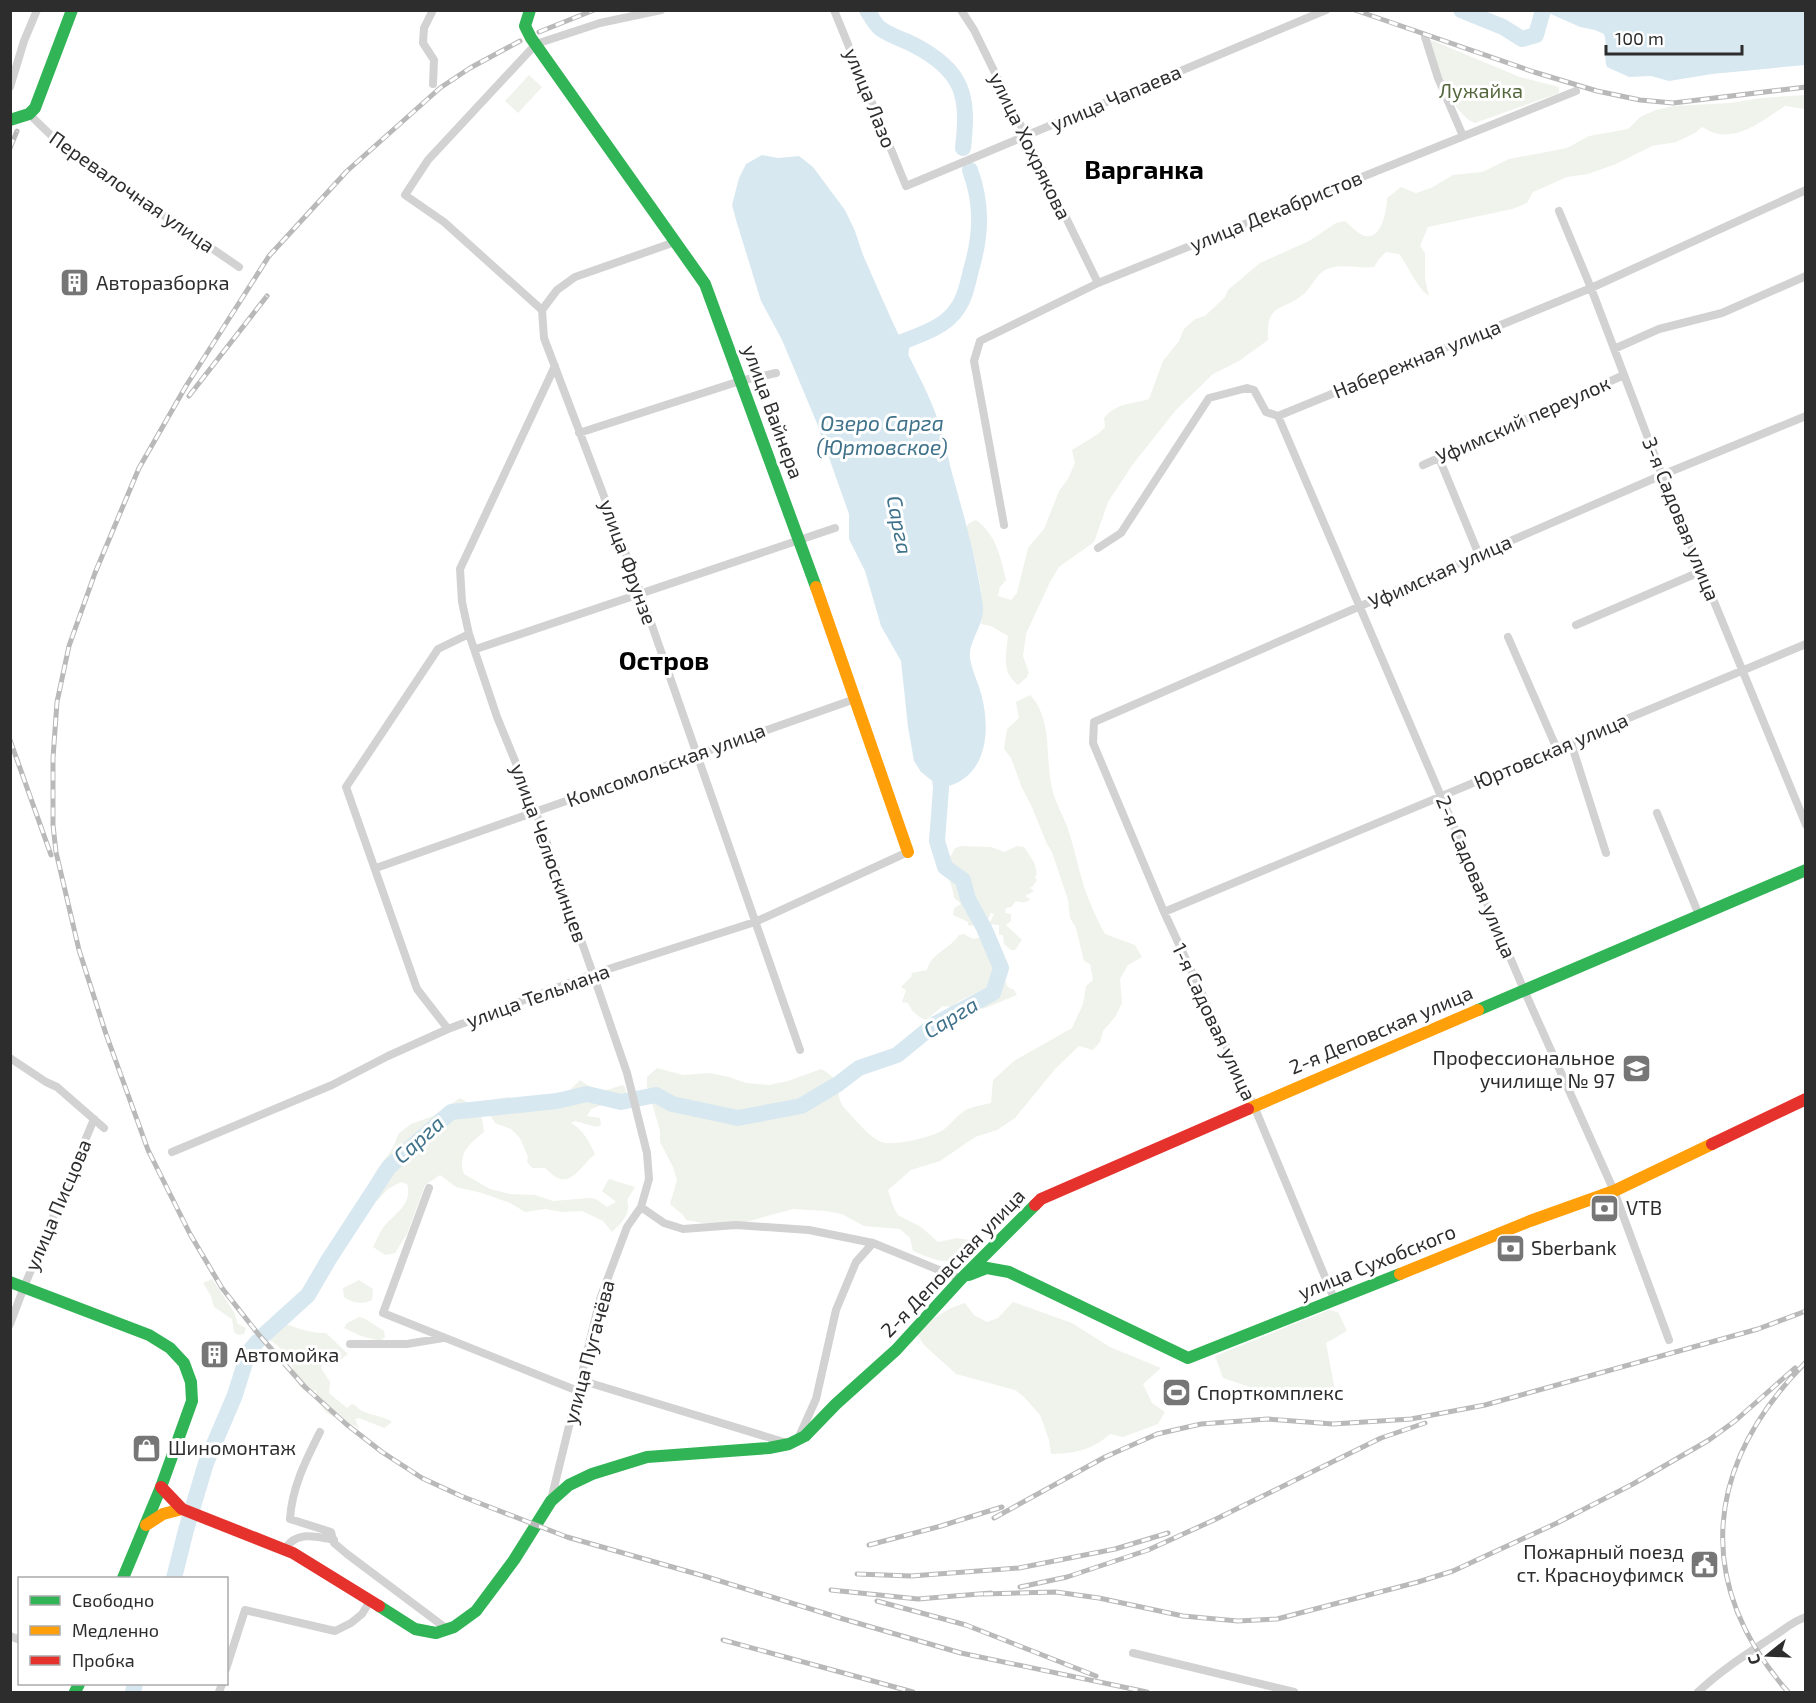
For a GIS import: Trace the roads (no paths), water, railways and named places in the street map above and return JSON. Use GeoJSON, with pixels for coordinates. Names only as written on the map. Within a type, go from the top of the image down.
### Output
{"type":"FeatureCollection","features":[{"type":"Feature","properties":{"kind":"street"},"geometry":{"type":"LineString","coordinates":[[10,87],[24,40],[37,10]]}},
{"type":"Feature","properties":{"kind":"street"},"geometry":{"type":"LineString","coordinates":[[10,120],[28,114],[35,108],[72,10]]}},
{"type":"Feature","properties":{"kind":"street"},"geometry":{"type":"LineString","coordinates":[[433,10],[424,28],[423,43],[434,60],[433,84]]}},
{"type":"Feature","properties":{"kind":"street","name":"улица Вайнера"},"geometry":{"type":"LineString","coordinates":[[530,10],[525,26],[536,44],[705,284],[800,540],[908,852]]}},
{"type":"Feature","properties":{"kind":"street"},"geometry":{"type":"LineString","coordinates":[[661,10],[600,23],[536,44],[428,160],[405,195],[444,222],[542,310],[557,290],[575,277],[675,242]]}},
{"type":"Feature","properties":{"kind":"street","name":"улица Лазо"},"geometry":{"type":"LineString","coordinates":[[834,10],[906,186]]}},
{"type":"Feature","properties":{"kind":"street","name":"улица Хохрякова"},"geometry":{"type":"LineString","coordinates":[[961,10],[974,30],[1098,283]]}},
{"type":"Feature","properties":{"kind":"street","name":"улица Чапаева"},"geometry":{"type":"LineString","coordinates":[[906,186],[1326,10]]}},
{"type":"Feature","properties":{"kind":"street"},"geometry":{"type":"LineString","coordinates":[[1425,37],[1438,78],[1463,136]]}},
{"type":"Feature","properties":{"kind":"street","name":"улица Декабристов"},"geometry":{"type":"LineString","coordinates":[[1004,525],[974,361],[980,340],[1098,283],[1575,91]]}},
{"type":"Feature","properties":{"kind":"street","name":"Перевалочная улица"},"geometry":{"type":"LineString","coordinates":[[28,114],[61,145],[239,267]]}},
{"type":"Feature","properties":{"kind":"street","name":"Набережная улица"},"geometry":{"type":"LineString","coordinates":[[1278,416],[1591,288],[1806,190]]}},
{"type":"Feature","properties":{"kind":"street","name":"3-я Садовая улица"},"geometry":{"type":"LineString","coordinates":[[1559,211],[1591,288],[1662,475],[1806,825]]}},
{"type":"Feature","properties":{"kind":"street"},"geometry":{"type":"LineString","coordinates":[[1614,349],[1659,329],[1722,313],[1806,276]]}},
{"type":"Feature","properties":{"kind":"street","name":"улица Фрунзе"},"geometry":{"type":"LineString","coordinates":[[542,310],[544,338],[641,594],[800,1050]]}},
{"type":"Feature","properties":{"kind":"street","name":"улица Челюскинцев"},"geometry":{"type":"LineString","coordinates":[[555,366],[460,569],[462,602],[469,634],[476,649],[497,717],[536,812],[630,1084],[647,1153],[649,1179],[641,1207]]}},
{"type":"Feature","properties":{"kind":"street"},"geometry":{"type":"LineString","coordinates":[[579,433],[740,381],[776,373]]}},
{"type":"Feature","properties":{"kind":"street","name":"Уфимский переулок"},"geometry":{"type":"LineString","coordinates":[[1423,465],[1624,375]]}},
{"type":"Feature","properties":{"kind":"street"},"geometry":{"type":"LineString","coordinates":[[1098,548],[1121,533],[1209,398],[1247,388],[1254,390],[1266,412],[1278,416]]}},
{"type":"Feature","properties":{"kind":"street","name":"2-я Садовая улица"},"geometry":{"type":"LineString","coordinates":[[1278,416],[1524,990],[1614,1191],[1669,1340]]}},
{"type":"Feature","properties":{"kind":"street","name":"Уфимская улица"},"geometry":{"type":"LineString","coordinates":[[1093,743],[1094,722],[1662,475],[1806,416]]}},
{"type":"Feature","properties":{"kind":"street"},"geometry":{"type":"LineString","coordinates":[[1439,458],[1479,555]]}},
{"type":"Feature","properties":{"kind":"street"},"geometry":{"type":"LineString","coordinates":[[476,649],[835,528]]}},
{"type":"Feature","properties":{"kind":"street"},"geometry":{"type":"LineString","coordinates":[[1576,625],[1702,572]]}},
{"type":"Feature","properties":{"kind":"street"},"geometry":{"type":"LineString","coordinates":[[448,1029],[417,989],[346,787],[438,649],[469,634]]}},
{"type":"Feature","properties":{"kind":"street"},"geometry":{"type":"LineString","coordinates":[[1508,636],[1557,749]]}},
{"type":"Feature","properties":{"kind":"street","name":"Юртовская улица"},"geometry":{"type":"LineString","coordinates":[[1164,912],[1806,644]]}},
{"type":"Feature","properties":{"kind":"street","name":"Комсомольская улица"},"geometry":{"type":"LineString","coordinates":[[376,868],[855,699]]}},
{"type":"Feature","properties":{"kind":"street","name":"1-я Садовая улица"},"geometry":{"type":"LineString","coordinates":[[1093,743],[1164,912],[1254,1106],[1335,1301]]}},
{"type":"Feature","properties":{"kind":"street"},"geometry":{"type":"LineString","coordinates":[[1571,743],[1606,853]]}},
{"type":"Feature","properties":{"kind":"street"},"geometry":{"type":"LineString","coordinates":[[1657,813],[1699,915]]}},
{"type":"Feature","properties":{"kind":"street","name":"улица Тельмана"},"geometry":{"type":"LineString","coordinates":[[172,1152],[332,1085],[448,1029],[593,974],[755,922],[908,852]]}},
{"type":"Feature","properties":{"kind":"street","name":"2-я Деповская улица"},"geometry":{"type":"LineString","coordinates":[[794,1442],[805,1436],[836,1404],[896,1350],[961,1278],[1041,1199],[1806,870]]}},
{"type":"Feature","properties":{"kind":"street"},"geometry":{"type":"LineString","coordinates":[[10,1058],[57,1087],[104,1128]]}},
{"type":"Feature","properties":{"kind":"street","name":"улица Сухобского"},"geometry":{"type":"LineString","coordinates":[[961,1278],[987,1268],[1009,1272],[1188,1358],[1530,1221],[1614,1191],[1806,1099]]}},
{"type":"Feature","properties":{"kind":"street","name":"улица Писцова"},"geometry":{"type":"LineString","coordinates":[[10,1324],[94,1119]]}},
{"type":"Feature","properties":{"kind":"street"},"geometry":{"type":"LineString","coordinates":[[429,1188],[382,1313],[578,1391]]}},
{"type":"Feature","properties":{"kind":"street"},"geometry":{"type":"LineString","coordinates":[[641,1207],[664,1223],[683,1229],[736,1225],[809,1230],[873,1243],[961,1278]]}},
{"type":"Feature","properties":{"kind":"street","name":"улица Пугачёва"},"geometry":{"type":"LineString","coordinates":[[551,1501],[600,1299],[627,1227],[641,1207]]}},
{"type":"Feature","properties":{"kind":"street"},"geometry":{"type":"LineString","coordinates":[[161,1487],[182,1509],[285,1549],[415,1629],[436,1633],[454,1627],[476,1611],[514,1560],[551,1501],[569,1485],[591,1474],[638,1460],[680,1454],[769,1448],[794,1442],[816,1399],[836,1310],[856,1262],[873,1243]]}},
{"type":"Feature","properties":{"kind":"street"},"geometry":{"type":"LineString","coordinates":[[10,1282],[149,1335],[170,1348],[184,1363],[191,1382],[192,1401],[146,1526],[123,1577]]}},
{"type":"Feature","properties":{"kind":"street"},"geometry":{"type":"LineString","coordinates":[[350,1344],[407,1344],[444,1338]]}},
{"type":"Feature","properties":{"kind":"street"},"geometry":{"type":"LineString","coordinates":[[580,1380],[794,1442]]}},
{"type":"Feature","properties":{"kind":"street"},"geometry":{"type":"LineString","coordinates":[[320,1432],[291,1499],[290,1519],[331,1532],[334,1540],[354,1560],[447,1629]]}},
{"type":"Feature","properties":{"kind":"street"},"geometry":{"type":"LineString","coordinates":[[146,1526],[167,1511],[182,1509]]}},
{"type":"Feature","properties":{"kind":"street"},"geometry":{"type":"LineString","coordinates":[[285,1549],[290,1541],[304,1535],[334,1540]]}},
{"type":"Feature","properties":{"kind":"street"},"geometry":{"type":"LineString","coordinates":[[228,1662],[244,1610],[335,1631],[362,1614],[370,1601]]}},
{"type":"Feature","properties":{"kind":"street"},"geometry":{"type":"LineString","coordinates":[[1698,1692],[1746,1653],[1774,1636],[1794,1620],[1806,1617]]}},
{"type":"Feature","properties":{"kind":"street"},"geometry":{"type":"LineString","coordinates":[[1133,1653],[1294,1692]]}},
{"type":"Feature","properties":{"kind":"water"},"geometry":{"type":"Polygon","coordinates":[[[1544,11],[1805,11],[1805,65],[1712,74],[1669,81],[1651,76],[1629,77],[1607,67],[1604,34],[1580,27],[1544,11]]]}},
{"type":"Feature","properties":{"kind":"water","name":"Озеро Сарга (Юртовское)"},"geometry":{"type":"Polygon","coordinates":[[[762,155],[778,158],[799,156],[813,167],[845,210],[887,309],[928,394],[943,434],[974,555],[983,606],[982,620],[971,645],[970,658],[982,697],[986,726],[982,753],[976,765],[968,776],[941,788],[921,772],[914,761],[901,661],[881,626],[865,571],[849,539],[849,514],[816,421],[782,340],[761,301],[736,220],[732,205],[739,178],[746,164],[762,155]]]}},
{"type":"Feature","properties":{"kind":"waterway","name":"Сарга"},"geometry":{"type":"LineString","coordinates":[[867,10],[881,29],[931,55],[953,75],[960,87],[963,99],[965,114],[963,148]]}},
{"type":"Feature","properties":{"kind":"waterway","name":"Сарга"},"geometry":{"type":"LineString","coordinates":[[1461,10],[1503,27],[1522,39],[1536,35],[1543,10]]}},
{"type":"Feature","properties":{"kind":"waterway","name":"Сарга"},"geometry":{"type":"LineString","coordinates":[[899,363],[902,342],[943,323],[958,308],[965,293],[979,233],[979,208],[970,170]]}},
{"type":"Feature","properties":{"kind":"waterway","name":"Сарга"},"geometry":{"type":"LineString","coordinates":[[265,1334],[308,1295],[389,1167],[451,1112],[557,1101],[587,1094],[621,1102],[656,1095],[672,1104],[738,1118],[801,1106],[838,1084],[859,1068],[897,1055],[935,1024],[993,993],[1001,968],[984,928],[968,899],[963,880],[945,867],[937,841],[941,788],[939,768]]}},
{"type":"Feature","properties":{"kind":"waterway","name":"Сарга"},"geometry":{"type":"LineString","coordinates":[[174,1577],[206,1463],[235,1395],[248,1353],[257,1342]]}},
{"type":"Feature","properties":{"kind":"waterway","name":"Сарга"},"geometry":{"type":"LineString","coordinates":[[133,1692],[135,1685]]}},
{"type":"Feature","properties":{"kind":"railway"},"geometry":{"type":"LineString","coordinates":[[539,32],[594,10]]}},
{"type":"Feature","properties":{"kind":"railway"},"geometry":{"type":"LineString","coordinates":[[1355,10],[1534,72],[1597,91],[1640,100],[1673,103],[1806,87]]}},
{"type":"Feature","properties":{"kind":"railway"},"geometry":{"type":"LineString","coordinates":[[520,41],[470,68],[440,88],[347,171],[269,256],[186,386],[139,468],[95,573],[69,646],[57,702],[53,758],[53,825],[56,852],[79,950],[106,1034],[148,1150],[190,1234],[222,1288],[259,1335],[305,1387],[346,1424],[382,1452],[422,1478],[461,1496],[567,1537],[840,1618],[961,1653],[1147,1692]]}},
{"type":"Feature","properties":{"kind":"railway"},"geometry":{"type":"LineString","coordinates":[[10,148],[17,131]]}},
{"type":"Feature","properties":{"kind":"railway"},"geometry":{"type":"LineString","coordinates":[[189,396],[267,296]]}},
{"type":"Feature","properties":{"kind":"railway"},"geometry":{"type":"LineString","coordinates":[[10,740],[51,855]]}},
{"type":"Feature","properties":{"kind":"railway"},"geometry":{"type":"LineString","coordinates":[[994,1518],[1105,1457],[1157,1434],[1201,1424],[1268,1419],[1333,1424],[1411,1419],[1485,1405],[1758,1329],[1806,1311]]}},
{"type":"Feature","properties":{"kind":"railway"},"geometry":{"type":"LineString","coordinates":[[1788,1692],[1757,1650],[1736,1608],[1725,1566],[1723,1524],[1731,1482],[1747,1441],[1772,1401],[1806,1362]]}},
{"type":"Feature","properties":{"kind":"railway"},"geometry":{"type":"LineString","coordinates":[[984,1594],[1056,1592],[1099,1598],[1183,1616],[1238,1621],[1277,1619],[1418,1582],[1453,1571],[1557,1523],[1633,1484],[1709,1440],[1735,1421],[1795,1368]]}},
{"type":"Feature","properties":{"kind":"railway"},"geometry":{"type":"LineString","coordinates":[[1020,1587],[1067,1577],[1148,1550],[1381,1438],[1425,1423]]}},
{"type":"Feature","properties":{"kind":"railway"},"geometry":{"type":"LineString","coordinates":[[869,1545],[1002,1507]]}},
{"type":"Feature","properties":{"kind":"railway"},"geometry":{"type":"LineString","coordinates":[[857,1574],[911,1576],[1019,1568],[1115,1549],[1168,1533]]}},
{"type":"Feature","properties":{"kind":"railway"},"geometry":{"type":"LineString","coordinates":[[831,1590],[918,1599],[991,1593]]}},
{"type":"Feature","properties":{"kind":"railway"},"geometry":{"type":"LineString","coordinates":[[877,1601],[966,1625],[1096,1676]]}},
{"type":"Feature","properties":{"kind":"railway"},"geometry":{"type":"LineString","coordinates":[[723,1640],[913,1692]]}},
{"type":"Feature","properties":{"kind":"place","name":"Авторазборка"},"geometry":{"type":"Point","coordinates":[75,283]}},
{"type":"Feature","properties":{"kind":"place","name":"Профессиональное училище № 97"},"geometry":{"type":"Point","coordinates":[1636,1069]}},
{"type":"Feature","properties":{"kind":"place","name":"VTB"},"geometry":{"type":"Point","coordinates":[1605,1208]}},
{"type":"Feature","properties":{"kind":"place","name":"Sberbank"},"geometry":{"type":"Point","coordinates":[1510,1248]}},
{"type":"Feature","properties":{"kind":"place","name":"Автомойка"},"geometry":{"type":"Point","coordinates":[214,1355]}},
{"type":"Feature","properties":{"kind":"place","name":"Спорткомплекс"},"geometry":{"type":"Point","coordinates":[1176,1393]}},
{"type":"Feature","properties":{"kind":"place","name":"Шиномонтаж"},"geometry":{"type":"Point","coordinates":[147,1448]}},
{"type":"Feature","properties":{"kind":"place","name":"Пожарный поезд ст. Красноуфимск"},"geometry":{"type":"Point","coordinates":[1705,1564]}},
{"type":"Feature","properties":{"kind":"district","name":"Варганка"},"geometry":{"type":"Point","coordinates":[1144,170]}},
{"type":"Feature","properties":{"kind":"district","name":"Остров"},"geometry":{"type":"Point","coordinates":[664,661]}},
{"type":"Feature","properties":{"kind":"park label","name":"Лужайка"},"geometry":{"type":"Point","coordinates":[1481,91]}}]}
